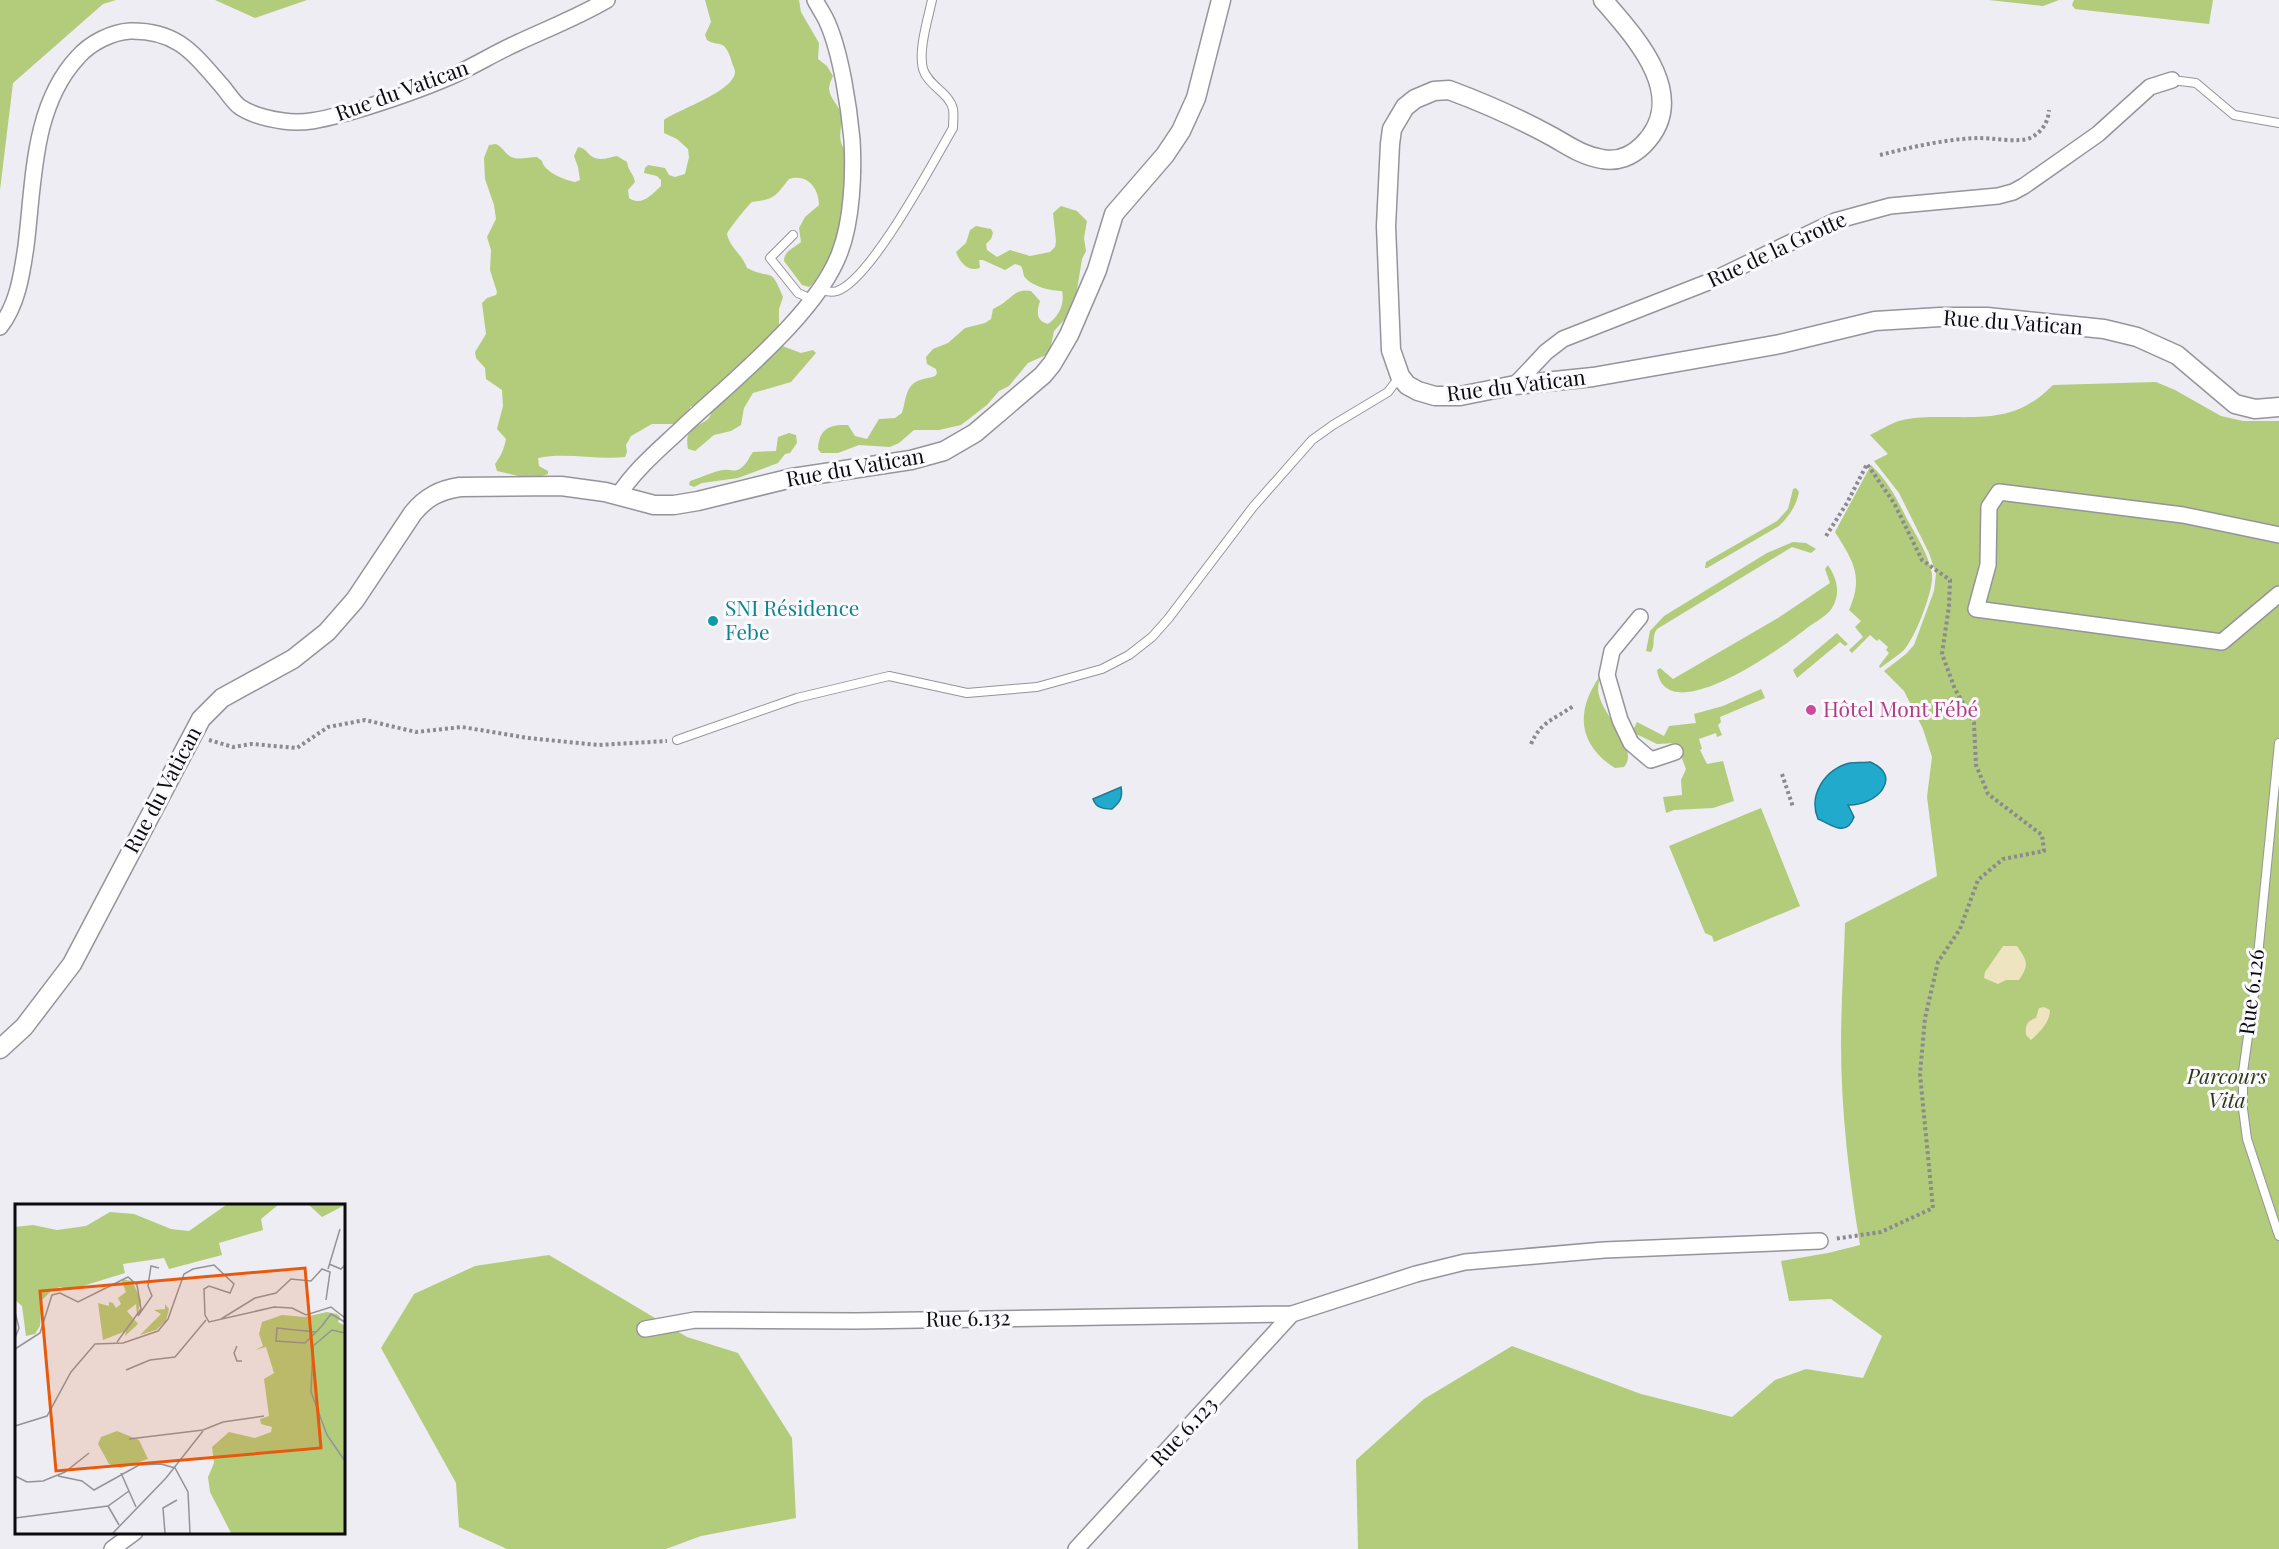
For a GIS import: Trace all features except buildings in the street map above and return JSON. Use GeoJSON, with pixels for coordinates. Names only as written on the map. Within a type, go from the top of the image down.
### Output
{"type":"FeatureCollection","features":[{"type":"Feature","properties":{"kind":"street","name":"Rue du Vatican"},"geometry":{"type":"LineString","coordinates":[[0,327],[15,299],[22,273],[39,137],[52,95],[66,71],[79,55],[96,42],[123,32],[151,31],[172,38],[198,58],[239,106],[274,120],[292,123],[316,122],[390,100],[453,76],[517,43],[578,17],[607,0]]}},
{"type":"Feature","properties":{"kind":"street"},"geometry":{"type":"LineString","coordinates":[[618,496],[650,458],[787,330],[815,294],[840,253],[847,228],[853,156],[851,129],[840,66],[828,24],[815,0]]}},
{"type":"Feature","properties":{"kind":"street","name":"Rue du Vatican"},"geometry":{"type":"LineString","coordinates":[[0,1049],[24,1027],[72,964],[201,718],[222,698],[293,659],[327,632],[355,600],[422,502],[446,489],[460,487],[561,486],[604,492],[654,505],[674,505],[792,478],[911,460],[944,451],[975,433],[998,415],[1052,364],[1084,303],[1114,214],[1165,155],[1181,130],[1196,98],[1221,0]]}},
{"type":"Feature","properties":{"kind":"street"},"geometry":{"type":"LineString","coordinates":[[1400,376],[1391,350],[1389,332],[1386,226],[1392,129],[1405,107],[1415,99],[1434,91],[1449,90],[1552,137],[1583,155],[1618,161],[1639,150],[1652,136],[1661,117],[1662,91],[1647,55],[1603,0]]}},
{"type":"Feature","properties":{"kind":"street","name":"Rue de la Grotte"},"geometry":{"type":"LineString","coordinates":[[1515,385],[1546,352],[1563,339],[1711,281],[1835,221],[1890,206],[1998,196],[2013,192],[2098,134],[2151,87],[2172,80]]}},
{"type":"Feature","properties":{"kind":"street","name":"Rue du Vatican"},"geometry":{"type":"LineString","coordinates":[[1400,376],[1407,385],[1418,391],[1435,396],[1460,396],[1515,385],[1593,377],[1656,367],[1780,344],[1875,321],[1987,317],[2104,329],[2138,337],[2176,355],[2235,404],[2255,409],[2279,407]]}},
{"type":"Feature","properties":{"kind":"street"},"geometry":{"type":"LineString","coordinates":[[2279,535],[2183,515],[1999,492],[1989,507],[1988,565],[1976,609],[2222,642],[2279,594]]}},
{"type":"Feature","properties":{"kind":"street"},"geometry":{"type":"LineString","coordinates":[[1640,617],[1612,651],[1607,675],[1620,720],[1631,743],[1651,760],[1675,752]]}},
{"type":"Feature","properties":{"kind":"street"},"geometry":{"type":"LineString","coordinates":[[1292,1314],[1416,1274],[1465,1262],[1604,1250],[1820,1240]]}},
{"type":"Feature","properties":{"kind":"street","name":"Rue 6.132"},"geometry":{"type":"LineString","coordinates":[[645,1329],[695,1320],[856,1321],[1292,1314]]}},
{"type":"Feature","properties":{"kind":"street","name":"Rue 6.123"},"geometry":{"type":"LineString","coordinates":[[1076,1549],[1292,1314]]}},
{"type":"Feature","properties":{"kind":"street"},"geometry":{"type":"LineString","coordinates":[[112,1549],[134,1534]]}},
{"type":"Feature","properties":{"kind":"lane"},"geometry":{"type":"LineString","coordinates":[[793,235],[770,258],[798,293],[815,294],[837,291],[853,280],[887,240],[952,128],[953,108],[943,93],[928,81],[922,68],[924,39],[932,0]]}},
{"type":"Feature","properties":{"kind":"lane"},"geometry":{"type":"LineString","coordinates":[[2172,80],[2196,83],[2234,115],[2279,123]]}},
{"type":"Feature","properties":{"kind":"lane"},"geometry":{"type":"LineString","coordinates":[[677,740],[797,698],[889,676],[967,693],[1037,687],[1102,669],[1129,655],[1152,637],[1253,507],[1312,440],[1388,392],[1400,376]]}},
{"type":"Feature","properties":{"kind":"lane","name":"Rue 6.126"},"geometry":{"type":"LineString","coordinates":[[2279,743],[2255,987],[2242,1072],[2247,1139],[2279,1236]]}},
{"type":"Feature","properties":{"kind":"path"},"geometry":{"type":"LineString","coordinates":[[1880,155],[1919,145],[1961,139],[2028,139],[2041,130],[2048,121],[2049,110]]}},
{"type":"Feature","properties":{"kind":"path"},"geometry":{"type":"LineString","coordinates":[[1820,1240],[1881,1232],[1933,1208],[1920,1074],[1925,1018],[1938,962],[1960,929],[1978,880],[2003,859],[2044,851],[2042,835],[1988,794],[1976,765],[1974,723],[1955,689],[1942,654],[1949,606],[1950,580],[1922,560],[1894,503],[1867,464],[1847,503],[1826,536]]}},
{"type":"Feature","properties":{"kind":"path"},"geometry":{"type":"LineString","coordinates":[[1531,744],[1537,730],[1542,725],[1573,706]]}},
{"type":"Feature","properties":{"kind":"path"},"geometry":{"type":"LineString","coordinates":[[192,735],[233,747],[252,744],[297,748],[328,727],[365,720],[416,732],[462,727],[528,738],[598,745],[677,740]]}},
{"type":"Feature","properties":{"kind":"path"},"geometry":{"type":"LineString","coordinates":[[1782,774],[1793,807]]}},
{"type":"Feature","properties":{"kind":"green space"},"geometry":{"type":"Polygon","coordinates":[[[0,0],[116,0],[103,4],[13,83],[0,190],[0,0]]]}},
{"type":"Feature","properties":{"kind":"green space"},"geometry":{"type":"Polygon","coordinates":[[[215,0],[307,0],[255,18],[215,0]]]}},
{"type":"Feature","properties":{"kind":"green space"},"geometry":{"type":"Polygon","coordinates":[[[705,0],[799,0],[801,12],[819,43],[818,59],[827,66],[833,76],[829,89],[841,114],[841,143],[846,151],[860,163],[861,176],[828,262],[809,287],[802,285],[784,261],[788,252],[801,242],[799,228],[805,217],[819,205],[817,193],[811,183],[801,178],[789,179],[774,196],[752,202],[727,234],[747,268],[770,275],[779,287],[783,297],[779,309],[779,325],[775,334],[777,344],[801,353],[813,350],[816,353],[791,382],[753,393],[744,408],[741,425],[731,431],[714,435],[695,451],[688,449],[689,432],[709,418],[711,414],[691,406],[678,424],[652,424],[631,436],[626,445],[625,457],[548,456],[538,458],[539,466],[548,471],[548,474],[535,477],[522,477],[497,471],[495,464],[506,439],[497,429],[503,406],[502,390],[486,379],[485,368],[476,358],[475,352],[486,334],[482,303],[487,298],[496,295],[497,292],[490,270],[491,250],[487,237],[496,219],[485,179],[484,158],[489,145],[496,144],[514,158],[537,157],[551,172],[575,182],[580,180],[574,156],[578,147],[598,159],[617,156],[627,162],[635,182],[628,190],[629,198],[638,201],[650,196],[661,186],[661,180],[657,176],[644,173],[648,165],[665,168],[669,175],[675,177],[685,174],[689,157],[688,149],[677,139],[664,133],[664,120],[716,93],[726,86],[735,72],[724,46],[707,40],[705,35],[711,22],[705,0]]]}},
{"type":"Feature","properties":{"kind":"green space"},"geometry":{"type":"Polygon","coordinates":[[[1989,0],[2059,0],[2043,6],[1989,0]]]}},
{"type":"Feature","properties":{"kind":"green space"},"geometry":{"type":"Polygon","coordinates":[[[2074,0],[2213,0],[2209,24],[2075,9],[2072,5],[2074,0]]]}},
{"type":"Feature","properties":{"kind":"green space"},"geometry":{"type":"Polygon","coordinates":[[[1061,206],[1077,211],[1087,221],[1084,238],[1086,251],[1082,259],[1076,296],[1066,318],[1054,331],[1050,350],[1046,355],[1028,363],[1009,386],[999,391],[987,405],[961,425],[939,430],[914,430],[899,443],[890,447],[859,445],[838,453],[821,453],[818,449],[820,437],[830,427],[848,425],[855,436],[867,439],[879,419],[895,418],[902,413],[911,386],[937,373],[936,369],[927,364],[926,357],[933,349],[948,343],[965,328],[985,323],[991,319],[993,309],[1015,294],[1021,291],[1031,291],[1040,301],[1039,318],[1048,324],[1052,321],[1062,305],[1062,291],[1037,286],[1027,280],[1021,266],[1015,264],[1005,270],[979,260],[980,268],[968,268],[956,252],[966,243],[970,230],[976,226],[991,229],[993,233],[986,244],[987,250],[997,257],[1010,250],[1030,256],[1050,252],[1055,247],[1056,241],[1053,213],[1061,206]]]}},
{"type":"Feature","properties":{"kind":"green space","name":"Parcours Vita"},"geometry":{"type":"Polygon","coordinates":[[[2156,382],[2221,416],[2243,421],[2279,421],[2279,1549],[1358,1549],[1356,1460],[1424,1399],[1512,1346],[1641,1394],[1732,1417],[1775,1380],[1806,1369],[1863,1378],[1882,1336],[1831,1299],[1789,1301],[1781,1261],[1860,1245],[1849,1170],[1842,1094],[1841,1028],[1845,923],[1937,876],[1927,797],[1932,757],[1923,729],[1904,691],[1884,671],[1914,645],[1934,591],[1936,574],[1929,553],[1899,493],[1874,461],[1888,454],[1870,435],[1895,422],[1909,419],[1988,416],[2014,411],[2040,397],[2053,385],[2156,382]]]}},
{"type":"Feature","properties":{"kind":"green space"},"geometry":{"type":"Polygon","coordinates":[[[789,433],[796,435],[797,443],[790,453],[785,454],[778,463],[738,478],[702,483],[694,487],[689,485],[690,481],[715,472],[739,469],[745,465],[753,452],[776,451],[778,437],[789,433]]]}},
{"type":"Feature","properties":{"kind":"green space"},"geometry":{"type":"Polygon","coordinates":[[[1871,465],[1896,497],[1925,552],[1932,574],[1927,602],[1913,636],[1903,651],[1880,668],[1879,666],[1889,653],[1886,650],[1888,647],[1879,639],[1877,641],[1870,635],[1852,653],[1849,650],[1863,637],[1855,627],[1861,621],[1849,610],[1856,588],[1856,578],[1851,560],[1835,532],[1871,465]]]}},
{"type":"Feature","properties":{"kind":"green space"},"geometry":{"type":"Polygon","coordinates":[[[1796,488],[1799,492],[1796,502],[1789,515],[1779,526],[1705,568],[1706,562],[1777,521],[1788,509],[1793,489],[1796,488]]]}},
{"type":"Feature","properties":{"kind":"green space"},"geometry":{"type":"Polygon","coordinates":[[[1793,542],[1806,543],[1816,549],[1811,553],[1792,547],[1657,629],[1651,652],[1646,651],[1650,631],[1664,616],[1767,553],[1793,542]]]}},
{"type":"Feature","properties":{"kind":"green space"},"geometry":{"type":"Polygon","coordinates":[[[1828,565],[1836,581],[1837,591],[1832,608],[1824,616],[1776,651],[1728,679],[1703,689],[1681,692],[1665,687],[1657,670],[1660,668],[1673,679],[1778,618],[1830,583],[1825,569],[1828,565]]]}},
{"type":"Feature","properties":{"kind":"green space"},"geometry":{"type":"Polygon","coordinates":[[[1837,633],[1848,644],[1845,646],[1840,642],[1797,678],[1793,670],[1837,633]]]}},
{"type":"Feature","properties":{"kind":"green space"},"geometry":{"type":"Polygon","coordinates":[[[1600,676],[1599,695],[1627,751],[1628,759],[1624,767],[1615,768],[1603,759],[1587,738],[1584,714],[1592,689],[1600,676]]]}},
{"type":"Feature","properties":{"kind":"green space"},"geometry":{"type":"Polygon","coordinates":[[[1761,689],[1765,698],[1720,717],[1721,722],[1718,725],[1722,735],[1717,737],[1716,733],[1699,739],[1702,749],[1700,750],[1707,764],[1723,761],[1734,801],[1713,808],[1674,810],[1666,813],[1663,797],[1682,795],[1681,780],[1686,769],[1676,743],[1657,744],[1632,732],[1637,722],[1664,736],[1669,726],[1696,723],[1694,714],[1723,706],[1761,689]]]}},
{"type":"Feature","properties":{"kind":"green space"},"geometry":{"type":"Polygon","coordinates":[[[1761,808],[1800,906],[1714,942],[1712,936],[1705,933],[1669,846],[1761,808]]]}},
{"type":"Feature","properties":{"kind":"green space"},"geometry":{"type":"Polygon","coordinates":[[[549,1255],[687,1337],[738,1353],[792,1438],[796,1518],[701,1536],[666,1549],[507,1549],[459,1527],[456,1483],[381,1348],[414,1294],[475,1266],[549,1255]]]}},
{"type":"Feature","properties":{"kind":"sand"},"geometry":{"type":"Polygon","coordinates":[[[2003,946],[2017,946],[2025,959],[2026,966],[2019,980],[2006,980],[1998,984],[1984,978],[1985,972],[2003,946]]]}},
{"type":"Feature","properties":{"kind":"sand"},"geometry":{"type":"Polygon","coordinates":[[[2044,1007],[2050,1010],[2048,1019],[2031,1040],[2026,1035],[2026,1026],[2036,1018],[2039,1008],[2044,1007]]]}},
{"type":"Feature","properties":{"kind":"water"},"geometry":{"type":"Polygon","coordinates":[[[1870,762],[1880,768],[1885,775],[1886,782],[1877,796],[1859,804],[1848,805],[1854,817],[1847,827],[1837,828],[1818,819],[1815,801],[1817,792],[1826,777],[1841,766],[1870,762]]]}},
{"type":"Feature","properties":{"kind":"water"},"geometry":{"type":"Polygon","coordinates":[[[1121,787],[1120,800],[1112,809],[1106,809],[1094,802],[1093,799],[1121,787]]]}},
{"type":"Feature","properties":{"kind":"place","name":"SNI Résidence Febe"},"geometry":{"type":"Point","coordinates":[713,621]}},
{"type":"Feature","properties":{"kind":"place","name":"Hôtel Mont Fébé"},"geometry":{"type":"Point","coordinates":[1811,710]}}]}
